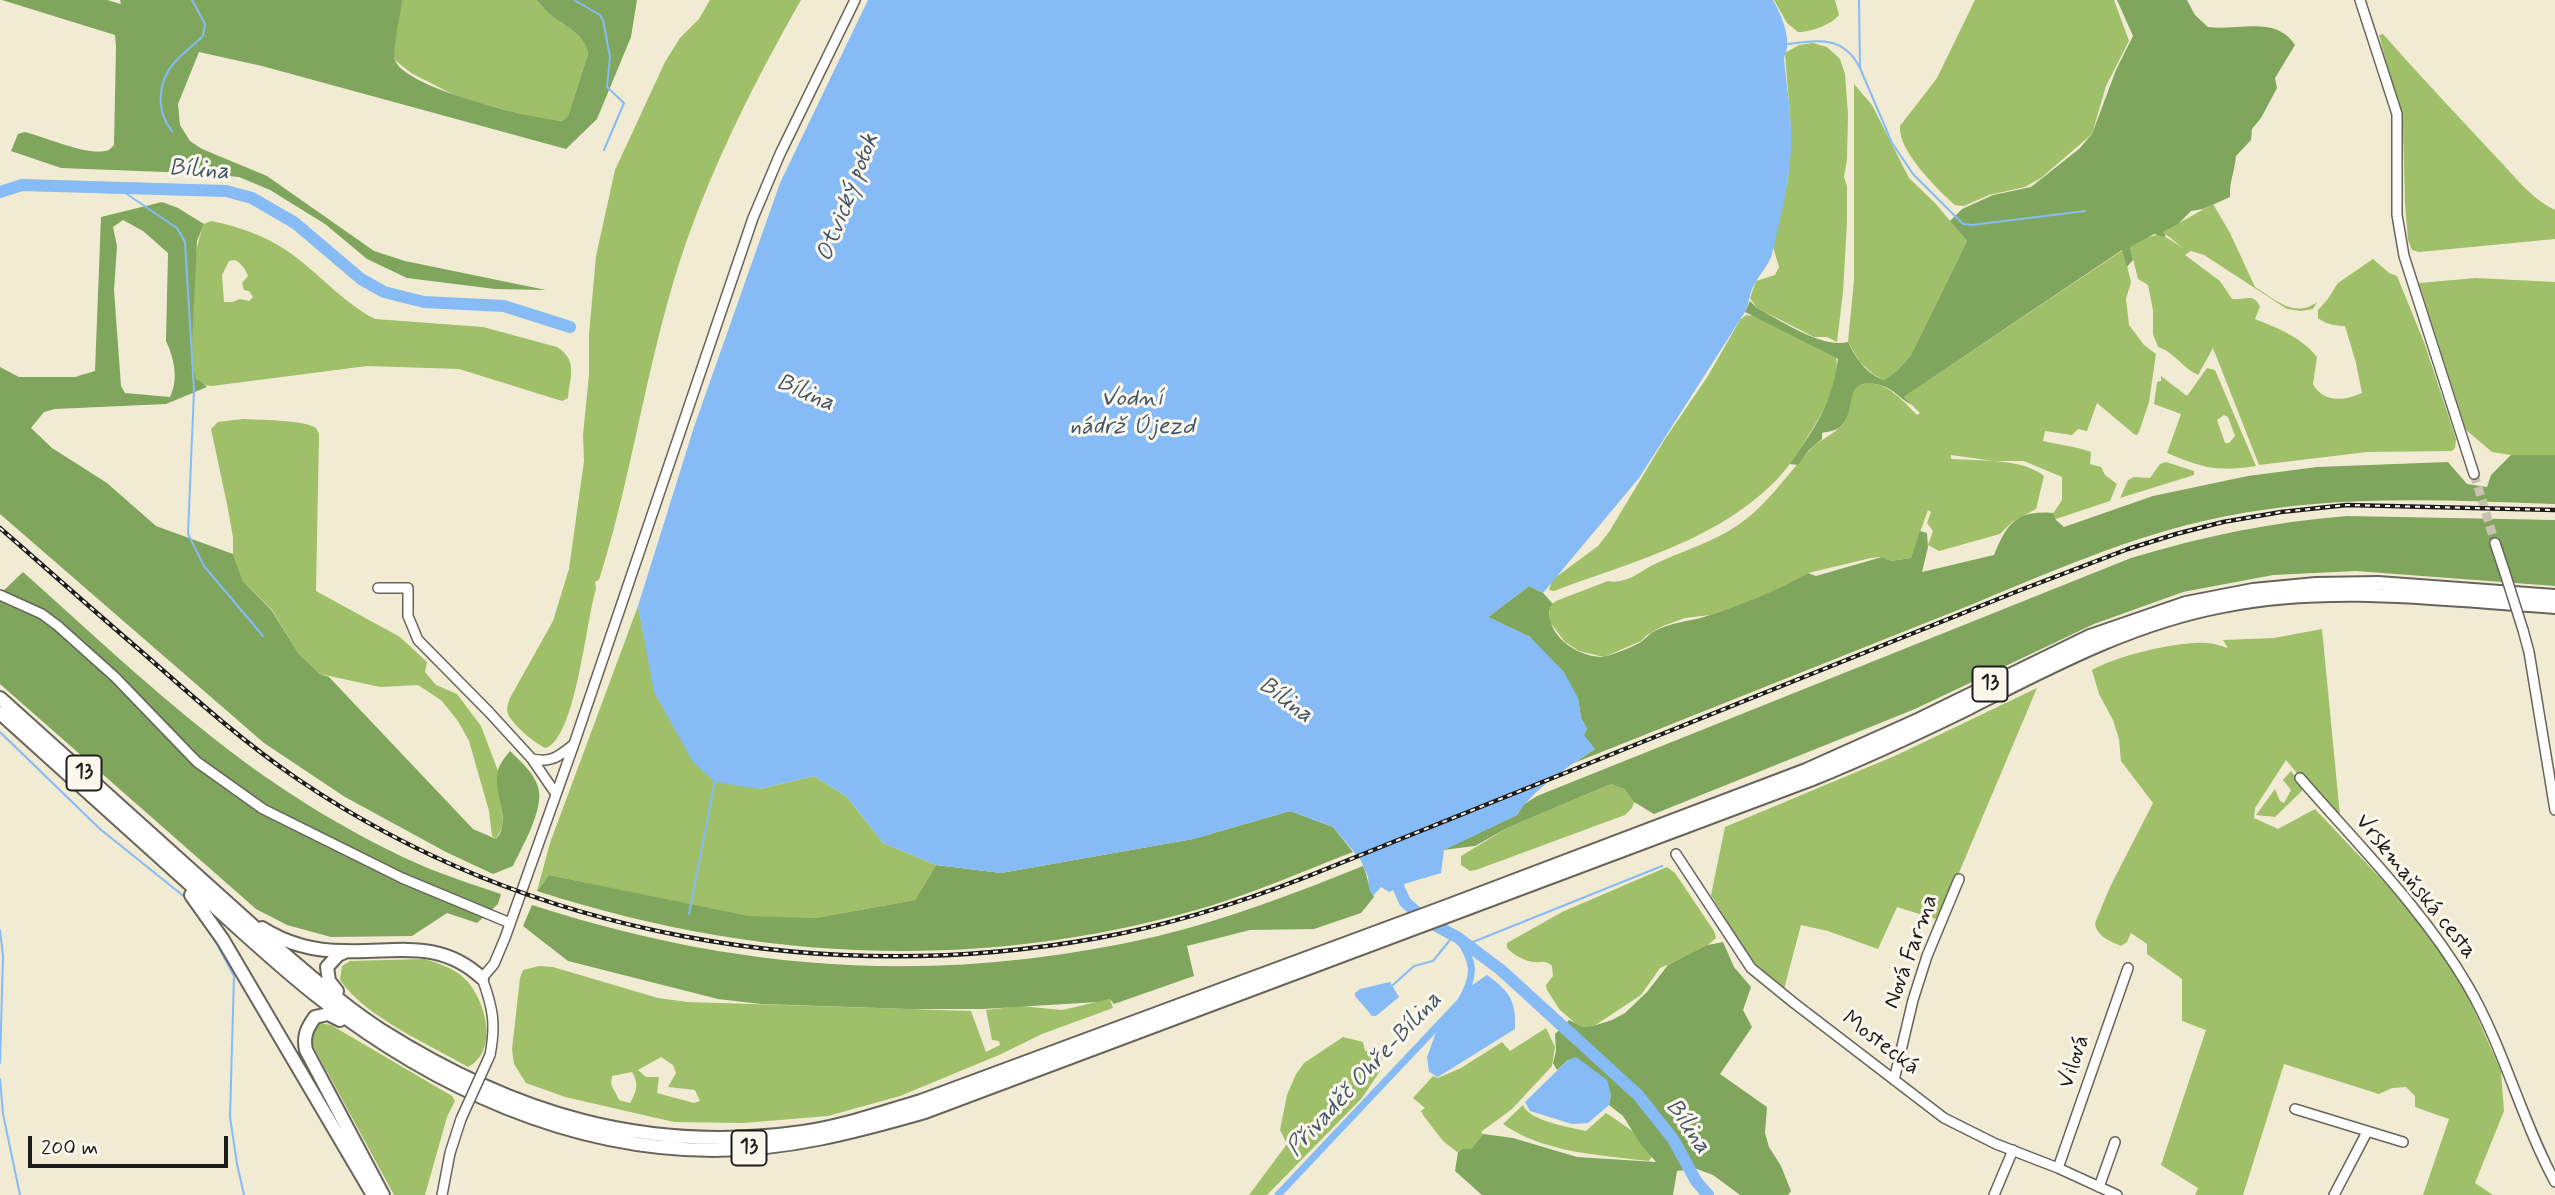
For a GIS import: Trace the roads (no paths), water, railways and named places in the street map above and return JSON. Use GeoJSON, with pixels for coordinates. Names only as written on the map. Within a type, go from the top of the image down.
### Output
{"type":"FeatureCollection","features":[{"type":"Feature","properties":{"kind":"highway","name":"13"},"geometry":{"type":"LineString","coordinates":[[0,698],[238,913],[377,1034],[491,1090],[573,1119],[660,1136],[715,1139],[767,1136],[842,1124],[921,1101],[1806,770],[1920,719],[2090,636],[2186,603],[2253,590],[2316,584],[2378,583],[2555,596]]}},
{"type":"Feature","properties":{"kind":"highway","name":"13"},"geometry":{"type":"LineString","coordinates":[[0,713],[284,968],[414,1063],[482,1099],[569,1130],[658,1147],[713,1150],[766,1147],[846,1134],[925,1112],[1681,830],[1856,761],[2094,646],[2190,614],[2223,606],[2316,595],[2378,594],[2555,607]]}},
{"type":"Feature","properties":{"kind":"highway"},"geometry":{"type":"LineString","coordinates":[[147,845],[200,904],[373,1195]]}},
{"type":"Feature","properties":{"kind":"highway"},"geometry":{"type":"LineString","coordinates":[[238,913],[289,942],[316,949],[345,951],[407,948],[440,953],[468,965],[482,978]]}},
{"type":"Feature","properties":{"kind":"highway"},"geometry":{"type":"LineString","coordinates":[[345,951],[327,967],[329,981],[377,1034]]}},
{"type":"Feature","properties":{"kind":"highway"},"geometry":{"type":"LineString","coordinates":[[377,1034],[335,1017],[322,1015],[315,1017],[310,1023],[304,1041],[306,1050],[383,1195]]}},
{"type":"Feature","properties":{"kind":"street"},"geometry":{"type":"LineString","coordinates":[[442,1195],[450,1153],[461,1119],[489,1055],[494,1031],[492,1006],[482,978],[494,964],[574,744],[753,218],[780,154],[855,0]]}},
{"type":"Feature","properties":{"kind":"street"},"geometry":{"type":"LineString","coordinates":[[2360,0],[2397,114],[2397,215],[2404,256],[2474,474]]}},
{"type":"Feature","properties":{"kind":"street"},"geometry":{"type":"LineString","coordinates":[[2496,543],[2529,652],[2555,810]]}},
{"type":"Feature","properties":{"kind":"street"},"geometry":{"type":"LineString","coordinates":[[378,589],[408,589],[408,617],[418,640],[532,759],[556,794]]}},
{"type":"Feature","properties":{"kind":"street"},"geometry":{"type":"LineString","coordinates":[[0,595],[42,614],[58,626],[115,677],[197,762],[262,809],[402,878],[510,923]]}},
{"type":"Feature","properties":{"kind":"street"},"geometry":{"type":"LineString","coordinates":[[532,759],[555,760],[574,744]]}},
{"type":"Feature","properties":{"kind":"street","name":"Vrskmaňská cesta"},"geometry":{"type":"LineString","coordinates":[[2300,778],[2442,943],[2469,987],[2496,1040],[2555,1182]]}},
{"type":"Feature","properties":{"kind":"street","name":"Mostecká"},"geometry":{"type":"LineString","coordinates":[[1676,854],[1751,968],[1894,1080],[1944,1118],[2117,1195]]}},
{"type":"Feature","properties":{"kind":"street","name":"Nová Farma"},"geometry":{"type":"LineString","coordinates":[[1894,1080],[1920,978],[1959,879]]}},
{"type":"Feature","properties":{"kind":"street","name":"Vilová"},"geometry":{"type":"LineString","coordinates":[[2058,1168],[2128,968]]}},
{"type":"Feature","properties":{"kind":"street"},"geometry":{"type":"LineString","coordinates":[[2295,1109],[2403,1142]]}},
{"type":"Feature","properties":{"kind":"street"},"geometry":{"type":"LineString","coordinates":[[2334,1195],[2367,1132]]}},
{"type":"Feature","properties":{"kind":"street"},"geometry":{"type":"LineString","coordinates":[[2099,1187],[2115,1142]]}},
{"type":"Feature","properties":{"kind":"street"},"geometry":{"type":"LineString","coordinates":[[1994,1195],[2012,1150]]}},
{"type":"Feature","properties":{"kind":"water","name":"Vodní nádrž Újezd"},"geometry":{"type":"Polygon","coordinates":[[[868,0],[1773,0],[1787,35],[1784,58],[1791,143],[1786,190],[1769,261],[1753,287],[1745,312],[1639,478],[1543,593],[1529,586],[1488,617],[1530,637],[1564,672],[1578,698],[1581,718],[1587,729],[1584,735],[1595,749],[1542,787],[1517,815],[1444,850],[1441,873],[1404,884],[1389,892],[1381,887],[1373,896],[1360,859],[1333,827],[1290,811],[1193,839],[1001,873],[936,865],[883,843],[847,797],[814,776],[759,789],[715,782],[693,762],[654,692],[638,606],[694,427],[780,183],[868,0]]]}},
{"type":"Feature","properties":{"kind":"water"},"geometry":{"type":"Polygon","coordinates":[[[1487,975],[1510,998],[1515,1029],[1438,1077],[1429,1072],[1427,1057],[1439,1024],[1461,1001],[1468,988],[1487,975]]]}},
{"type":"Feature","properties":{"kind":"water"},"geometry":{"type":"Polygon","coordinates":[[[1390,982],[1399,997],[1376,1016],[1372,1016],[1355,993],[1360,989],[1390,982]]]}},
{"type":"Feature","properties":{"kind":"water"},"geometry":{"type":"Polygon","coordinates":[[[1576,1057],[1607,1080],[1611,1094],[1609,1105],[1588,1123],[1572,1124],[1530,1111],[1525,1102],[1568,1060],[1576,1057]]]}},
{"type":"Feature","properties":{"kind":"waterway"},"geometry":{"type":"LineString","coordinates":[[172,131],[161,106],[164,79],[174,63],[203,36],[205,24],[192,0]]}},
{"type":"Feature","properties":{"kind":"waterway"},"geometry":{"type":"LineString","coordinates":[[574,0],[600,15],[603,20],[610,57],[607,87],[624,103],[604,150]]}},
{"type":"Feature","properties":{"kind":"waterway"},"geometry":{"type":"LineString","coordinates":[[1788,44],[1821,41],[1839,45],[1854,58],[1860,68],[1859,0]]}},
{"type":"Feature","properties":{"kind":"waterway"},"geometry":{"type":"LineString","coordinates":[[1860,68],[1892,143],[1913,174],[1963,224],[2085,211]]}},
{"type":"Feature","properties":{"kind":"waterway","name":"Bílina"},"geometry":{"type":"LineString","coordinates":[[0,192],[22,185],[226,191],[252,198],[295,223],[361,279],[384,292],[424,302],[504,306],[570,327]]}},
{"type":"Feature","properties":{"kind":"waterway"},"geometry":{"type":"LineString","coordinates":[[115,186],[177,228],[185,242],[194,390],[188,534],[204,566],[263,636]]}},
{"type":"Feature","properties":{"kind":"waterway"},"geometry":{"type":"LineString","coordinates":[[0,732],[100,829],[186,898]]}},
{"type":"Feature","properties":{"kind":"waterway"},"geometry":{"type":"LineString","coordinates":[[689,914],[715,781]]}},
{"type":"Feature","properties":{"kind":"waterway"},"geometry":{"type":"LineString","coordinates":[[1468,944],[1662,866]]}},
{"type":"Feature","properties":{"kind":"waterway","name":"Bílina"},"geometry":{"type":"LineString","coordinates":[[1392,873],[1405,902],[1425,920],[1457,937],[1501,970],[1638,1095],[1673,1139],[1696,1181],[1708,1195]]}},
{"type":"Feature","properties":{"kind":"waterway"},"geometry":{"type":"LineString","coordinates":[[0,930],[3,956],[0,1063]]}},
{"type":"Feature","properties":{"kind":"waterway"},"geometry":{"type":"LineString","coordinates":[[1393,985],[1414,966],[1433,961],[1454,935]]}},
{"type":"Feature","properties":{"kind":"waterway"},"geometry":{"type":"LineString","coordinates":[[213,937],[234,976],[230,1117],[244,1195]]}},
{"type":"Feature","properties":{"kind":"waterway","name":"Přivaděč Ohře-Bílina"},"geometry":{"type":"LineString","coordinates":[[1278,1195],[1461,1001],[1469,983],[1471,968],[1467,954],[1457,937]]}},
{"type":"Feature","properties":{"kind":"waterway"},"geometry":{"type":"LineString","coordinates":[[0,1079],[3,1114],[20,1195]]}},
{"type":"Feature","properties":{"kind":"tunnel"},"geometry":{"type":"LineString","coordinates":[[2474,474],[2495,543]]}},
{"type":"Feature","properties":{"kind":"railway"},"geometry":{"type":"LineString","coordinates":[[0,528],[258,750],[299,780],[389,834],[483,878],[582,912],[684,936],[787,951],[891,956],[995,952],[1098,938],[1151,927],[1230,904],[1306,877],[2018,591],[2128,549],[2176,534],[2223,522],[2281,512],[2347,505],[2555,510]]}},
{"type":"Feature","properties":{"kind":"water label","name":"Otvický potok"},"geometry":{"type":"Point","coordinates":[849,198]}}]}
